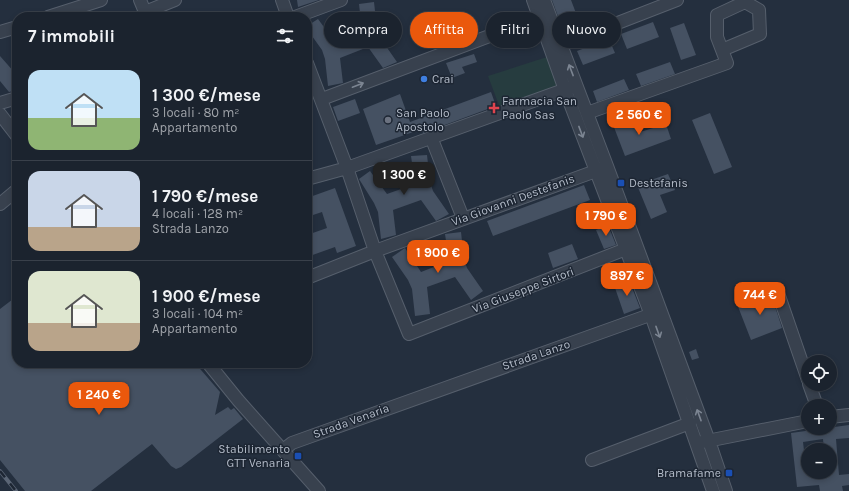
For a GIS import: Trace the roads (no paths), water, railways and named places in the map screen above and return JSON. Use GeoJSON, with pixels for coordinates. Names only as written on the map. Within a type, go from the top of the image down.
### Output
{"type":"FeatureCollection","features":[{"type":"Feature","properties":{"kind":"street"},"geometry":{"type":"LineString","coordinates":[[140,0],[145,12],[175,0]]}},
{"type":"Feature","properties":{"kind":"street"},"geometry":{"type":"LineString","coordinates":[[282,0],[286,12]]}},
{"type":"Feature","properties":{"kind":"street"},"geometry":{"type":"LineString","coordinates":[[308,12],[340,0]]}},
{"type":"Feature","properties":{"kind":"street"},"geometry":{"type":"LineString","coordinates":[[533,0],[538,12]]}},
{"type":"Feature","properties":{"kind":"street"},"geometry":{"type":"LineString","coordinates":[[544,0],[552,21]]}},
{"type":"Feature","properties":{"kind":"street"},"geometry":{"type":"LineString","coordinates":[[621,22],[677,0]]}},
{"type":"Feature","properties":{"kind":"street"},"geometry":{"type":"LineString","coordinates":[[63,12],[95,1]]}},
{"type":"Feature","properties":{"kind":"street"},"geometry":{"type":"LineString","coordinates":[[0,32],[12,28]]}},
{"type":"Feature","properties":{"kind":"street"},"geometry":{"type":"LineString","coordinates":[[544,29],[565,90],[602,168]]}},
{"type":"Feature","properties":{"kind":"street"},"geometry":{"type":"LineString","coordinates":[[322,99],[486,37]]}},
{"type":"Feature","properties":{"kind":"street"},"geometry":{"type":"LineString","coordinates":[[562,48],[587,113],[602,168],[703,442],[726,491]]}},
{"type":"Feature","properties":{"kind":"street"},"geometry":{"type":"LineString","coordinates":[[587,113],[727,63],[722,50]]}},
{"type":"Feature","properties":{"kind":"street"},"geometry":{"type":"LineString","coordinates":[[312,76],[348,168],[375,250]]}},
{"type":"Feature","properties":{"kind":"street"},"geometry":{"type":"LineString","coordinates":[[312,178],[348,168],[577,85]]}},
{"type":"Feature","properties":{"kind":"street"},"geometry":{"type":"LineString","coordinates":[[0,103],[12,99]]}},
{"type":"Feature","properties":{"kind":"street"},"geometry":{"type":"LineString","coordinates":[[0,114],[12,130]]}},
{"type":"Feature","properties":{"kind":"street"},"geometry":{"type":"LineString","coordinates":[[431,137],[463,218]]}},
{"type":"Feature","properties":{"kind":"street","name":"Via Giovanni Destefanis"},"geometry":{"type":"LineString","coordinates":[[312,276],[375,250],[602,168]]}},
{"type":"Feature","properties":{"kind":"street"},"geometry":{"type":"LineString","coordinates":[[0,204],[12,194]]}},
{"type":"Feature","properties":{"kind":"street","name":"Via Giuseppe Sirtori"},"geometry":{"type":"LineString","coordinates":[[375,250],[409,334],[631,247]]}},
{"type":"Feature","properties":{"kind":"street"},"geometry":{"type":"LineString","coordinates":[[777,290],[801,360]]}},
{"type":"Feature","properties":{"kind":"street"},"geometry":{"type":"LineString","coordinates":[[656,313],[690,423],[703,442],[713,491]]}},
{"type":"Feature","properties":{"kind":"street","name":"Strada Lanzo"},"geometry":{"type":"LineString","coordinates":[[421,396],[656,313]]}},
{"type":"Feature","properties":{"kind":"street"},"geometry":{"type":"LineString","coordinates":[[212,368],[319,491]]}},
{"type":"Feature","properties":{"kind":"street","name":"Strada Venaria"},"geometry":{"type":"LineString","coordinates":[[283,450],[292,443],[421,396]]}},
{"type":"Feature","properties":{"kind":"street"},"geometry":{"type":"LineString","coordinates":[[837,416],[849,415]]}},
{"type":"Feature","properties":{"kind":"street"},"geometry":{"type":"LineString","coordinates":[[703,442],[801,422]]}},
{"type":"Feature","properties":{"kind":"street"},"geometry":{"type":"LineString","coordinates":[[592,460],[690,423]]}},
{"type":"Feature","properties":{"kind":"railway"},"geometry":{"type":"LineString","coordinates":[[0,471],[16,491]]}},
{"type":"Feature","properties":{"kind":"place","name":"Crai"},"geometry":{"type":"Point","coordinates":[424,79]}},
{"type":"Feature","properties":{"kind":"place","name":"Farmacia San Paolo Sas"},"geometry":{"type":"Point","coordinates":[494,108]}},
{"type":"Feature","properties":{"kind":"place","name":"San Paolo Apostolo"},"geometry":{"type":"Point","coordinates":[388,120]}},
{"type":"Feature","properties":{"kind":"place","name":"Destefanis"},"geometry":{"type":"Point","coordinates":[621,183]}},
{"type":"Feature","properties":{"kind":"place","name":"Stabilimento GTT Venaria"},"geometry":{"type":"Point","coordinates":[298,456]}},
{"type":"Feature","properties":{"kind":"place","name":"Bramafame"},"geometry":{"type":"Point","coordinates":[729,473]}}]}
